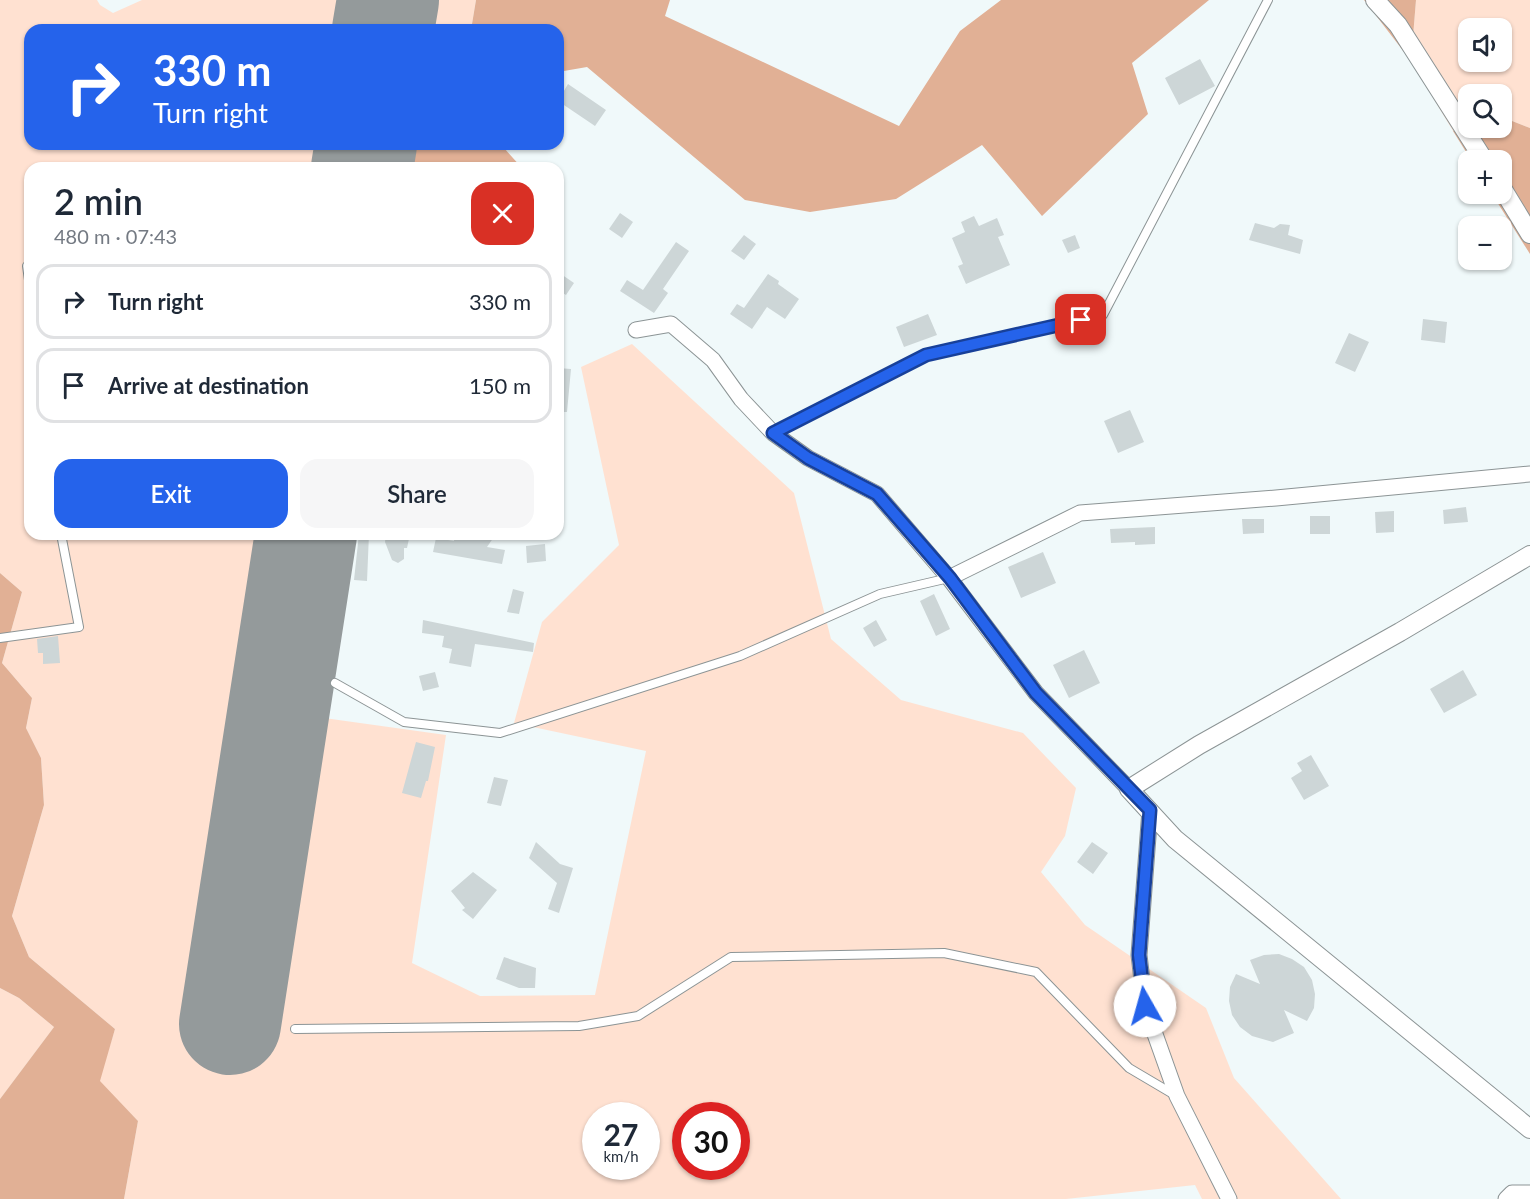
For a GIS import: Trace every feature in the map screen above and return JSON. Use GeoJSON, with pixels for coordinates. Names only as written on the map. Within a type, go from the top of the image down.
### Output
{"type":"FeatureCollection","features":[{"type":"Feature","properties":{"kind":"street"},"geometry":{"type":"LineString","coordinates":[[1375,0],[1398,25],[1478,150]]}},
{"type":"Feature","properties":{"kind":"street"},"geometry":{"type":"LineString","coordinates":[[1512,204],[1530,234]]}},
{"type":"Feature","properties":{"kind":"street"},"geometry":{"type":"LineString","coordinates":[[636,330],[671,324],[713,360],[741,399],[773,433],[808,458],[877,494],[950,578],[1036,693],[1150,810],[1175,839],[1530,1129]]}},
{"type":"Feature","properties":{"kind":"street"},"geometry":{"type":"LineString","coordinates":[[950,578],[1080,513],[1276,498],[1530,474]]}},
{"type":"Feature","properties":{"kind":"street"},"geometry":{"type":"LineString","coordinates":[[1129,789],[1199,745],[1400,632],[1530,555]]}},
{"type":"Feature","properties":{"kind":"street"},"geometry":{"type":"LineString","coordinates":[[1150,810],[1139,955],[1145,1006],[1177,1096],[1229,1199]]}},
{"type":"Feature","properties":{"kind":"street"},"geometry":{"type":"LineString","coordinates":[[1506,1199],[1512,1193],[1530,1193]]}},
{"type":"Feature","properties":{"kind":"lane"},"geometry":{"type":"LineString","coordinates":[[773,433],[926,355],[1103,315],[1268,0]]}},
{"type":"Feature","properties":{"kind":"lane"},"geometry":{"type":"LineString","coordinates":[[0,638],[79,627],[62,540]]}},
{"type":"Feature","properties":{"kind":"lane"},"geometry":{"type":"LineString","coordinates":[[335,683],[404,722],[500,733],[740,656],[880,594],[950,578]]}},
{"type":"Feature","properties":{"kind":"lane"},"geometry":{"type":"LineString","coordinates":[[295,1029],[579,1026],[638,1016],[731,957],[944,953],[1036,972],[1129,1068],[1177,1096]]}},
{"type":"Feature","properties":{"kind":"shaded area"},"geometry":{"type":"Polygon","coordinates":[[[0,0],[97,0],[100,5],[113,13],[142,0],[476,0],[472,24],[24,24],[24,150],[409,150],[409,162],[24,162],[24,540],[344,540],[317,717],[446,735],[412,963],[480,996],[595,995],[646,751],[514,723],[542,622],[619,545],[581,367],[632,344],[794,493],[831,639],[901,700],[1023,733],[1076,788],[1065,836],[1041,872],[1085,925],[1206,1008],[1234,1078],[1341,1199],[1202,1199],[1195,1185],[1066,1199],[124,1199],[138,1121],[99,1081],[115,1029],[29,957],[12,916],[44,805],[41,758],[26,728],[32,698],[2,663],[22,592],[0,573],[0,0]]]}},
{"type":"Feature","properties":{"kind":"shaded area"},"geometry":{"type":"Polygon","coordinates":[[[476,0],[670,0],[665,16],[899,126],[960,31],[1001,0],[1209,0],[1132,63],[1148,114],[1042,216],[982,145],[896,199],[810,212],[745,200],[587,67],[564,71],[564,24],[472,24],[476,0]]]}},
{"type":"Feature","properties":{"kind":"shaded area"},"geometry":{"type":"Polygon","coordinates":[[[1364,0],[1416,0],[1411,61],[1364,0]]]}},
{"type":"Feature","properties":{"kind":"shaded area"},"geometry":{"type":"Polygon","coordinates":[[[1416,0],[1530,0],[1530,128],[1512,121],[1512,84],[1458,84],[1458,128],[1453,131],[1411,61],[1416,0]]]}},
{"type":"Feature","properties":{"kind":"shaded area"},"geometry":{"type":"Polygon","coordinates":[[[1512,121],[1530,128],[1530,254],[1512,226],[1512,216],[1506,216],[1498,204],[1512,204],[1512,150],[1465,150],[1453,131],[1458,128],[1458,138],[1512,138],[1512,121]]]}},
{"type":"Feature","properties":{"kind":"shaded area"},"geometry":{"type":"Polygon","coordinates":[[[409,150],[506,150],[517,162],[409,162],[409,150]]]}},
{"type":"Feature","properties":{"kind":"shaded area"},"geometry":{"type":"Polygon","coordinates":[[[0,573],[22,592],[2,663],[32,698],[26,728],[41,758],[44,805],[12,916],[29,957],[115,1029],[100,1081],[138,1121],[124,1199],[0,1199],[0,1099],[54,1027],[19,998],[0,988],[0,573]]]}},
{"type":"Feature","properties":{"kind":"shaded area"},"geometry":{"type":"Polygon","coordinates":[[[0,988],[19,998],[54,1027],[0,1099],[0,988]]]}},
{"type":"Feature","properties":{"kind":"building"},"geometry":{"type":"Polygon","coordinates":[[[1200,59],[1215,86],[1179,105],[1165,78],[1200,59]]]}},
{"type":"Feature","properties":{"kind":"building"},"geometry":{"type":"Polygon","coordinates":[[[568,84],[606,110],[595,126],[564,105],[564,91],[568,84]]]}},
{"type":"Feature","properties":{"kind":"building"},"geometry":{"type":"Polygon","coordinates":[[[620,213],[633,222],[622,238],[609,229],[620,213]]]}},
{"type":"Feature","properties":{"kind":"building"},"geometry":{"type":"Polygon","coordinates":[[[974,216],[979,226],[997,218],[1004,235],[998,237],[1010,265],[966,284],[958,266],[963,264],[952,238],[965,232],[961,222],[974,216]]]}},
{"type":"Feature","properties":{"kind":"building"},"geometry":{"type":"Polygon","coordinates":[[[1255,223],[1274,228],[1280,224],[1290,225],[1288,235],[1303,240],[1300,254],[1249,240],[1255,223]]]}},
{"type":"Feature","properties":{"kind":"building"},"geometry":{"type":"Polygon","coordinates":[[[744,235],[756,244],[744,260],[731,251],[744,235]]]}},
{"type":"Feature","properties":{"kind":"building"},"geometry":{"type":"Polygon","coordinates":[[[1075,235],[1080,248],[1068,253],[1062,240],[1075,235]]]}},
{"type":"Feature","properties":{"kind":"building"},"geometry":{"type":"Polygon","coordinates":[[[676,242],[689,251],[663,289],[668,293],[654,313],[620,291],[627,280],[643,290],[676,242]]]}},
{"type":"Feature","properties":{"kind":"building"},"geometry":{"type":"Polygon","coordinates":[[[768,274],[799,299],[785,319],[767,307],[752,329],[730,314],[737,304],[744,308],[768,274]]]}},
{"type":"Feature","properties":{"kind":"building"},"geometry":{"type":"Polygon","coordinates":[[[564,276],[574,283],[566,295],[564,294],[564,276]]]}},
{"type":"Feature","properties":{"kind":"building"},"geometry":{"type":"Polygon","coordinates":[[[928,314],[937,335],[904,347],[896,327],[928,314]]]}},
{"type":"Feature","properties":{"kind":"building"},"geometry":{"type":"Polygon","coordinates":[[[1423,319],[1447,322],[1445,343],[1421,340],[1423,319]]]}},
{"type":"Feature","properties":{"kind":"building"},"geometry":{"type":"Polygon","coordinates":[[[1349,333],[1369,342],[1355,372],[1335,363],[1349,333]]]}},
{"type":"Feature","properties":{"kind":"building"},"geometry":{"type":"Polygon","coordinates":[[[564,368],[571,369],[567,412],[564,412],[564,368]]]}},
{"type":"Feature","properties":{"kind":"building"},"geometry":{"type":"Polygon","coordinates":[[[1130,410],[1144,442],[1118,453],[1104,421],[1130,410]]]}},
{"type":"Feature","properties":{"kind":"building"},"geometry":{"type":"Polygon","coordinates":[[[1466,507],[1468,522],[1444,524],[1443,510],[1466,507]]]}},
{"type":"Feature","properties":{"kind":"building"},"geometry":{"type":"Polygon","coordinates":[[[1394,511],[1394,532],[1376,533],[1375,512],[1394,511]]]}},
{"type":"Feature","properties":{"kind":"building"},"geometry":{"type":"Polygon","coordinates":[[[1310,516],[1330,516],[1330,534],[1310,534],[1310,516]]]}},
{"type":"Feature","properties":{"kind":"building"},"geometry":{"type":"Polygon","coordinates":[[[1242,519],[1264,519],[1264,533],[1243,534],[1242,519]]]}},
{"type":"Feature","properties":{"kind":"building"},"geometry":{"type":"Polygon","coordinates":[[[1155,527],[1155,544],[1111,543],[1110,529],[1155,527]]]}},
{"type":"Feature","properties":{"kind":"building"},"geometry":{"type":"Polygon","coordinates":[[[358,540],[369,540],[367,581],[354,580],[358,540]]]}},
{"type":"Feature","properties":{"kind":"building"},"geometry":{"type":"Polygon","coordinates":[[[385,540],[409,540],[407,548],[404,548],[404,559],[398,563],[392,560],[385,540]]]}},
{"type":"Feature","properties":{"kind":"building"},"geometry":{"type":"Polygon","coordinates":[[[436,540],[492,540],[487,547],[505,550],[502,564],[433,552],[436,540]]]}},
{"type":"Feature","properties":{"kind":"building"},"geometry":{"type":"Polygon","coordinates":[[[545,544],[546,561],[527,563],[526,546],[545,544]]]}},
{"type":"Feature","properties":{"kind":"building"},"geometry":{"type":"Polygon","coordinates":[[[1043,552],[1056,583],[1021,598],[1008,567],[1043,552]]]}},
{"type":"Feature","properties":{"kind":"building"},"geometry":{"type":"Polygon","coordinates":[[[513,589],[524,592],[519,614],[507,612],[513,589]]]}},
{"type":"Feature","properties":{"kind":"building"},"geometry":{"type":"Polygon","coordinates":[[[934,594],[950,629],[936,636],[920,601],[934,594]]]}},
{"type":"Feature","properties":{"kind":"building"},"geometry":{"type":"Polygon","coordinates":[[[423,620],[534,643],[533,652],[475,644],[471,667],[449,663],[452,649],[442,647],[444,636],[422,633],[423,620]]]}},
{"type":"Feature","properties":{"kind":"building"},"geometry":{"type":"Polygon","coordinates":[[[876,620],[887,640],[874,647],[863,628],[876,620]]]}},
{"type":"Feature","properties":{"kind":"building"},"geometry":{"type":"Polygon","coordinates":[[[58,636],[60,663],[43,664],[43,653],[38,653],[37,639],[58,636]]]}},
{"type":"Feature","properties":{"kind":"building"},"geometry":{"type":"Polygon","coordinates":[[[1084,650],[1100,683],[1069,698],[1053,665],[1084,650]]]}},
{"type":"Feature","properties":{"kind":"building"},"geometry":{"type":"Polygon","coordinates":[[[1463,670],[1477,695],[1444,713],[1430,689],[1463,670]]]}},
{"type":"Feature","properties":{"kind":"building"},"geometry":{"type":"Polygon","coordinates":[[[435,672],[439,687],[423,691],[419,676],[435,672]]]}},
{"type":"Feature","properties":{"kind":"building"},"geometry":{"type":"Polygon","coordinates":[[[416,742],[435,747],[428,781],[426,781],[421,798],[402,793],[416,742]]]}},
{"type":"Feature","properties":{"kind":"building"},"geometry":{"type":"Polygon","coordinates":[[[1311,755],[1329,786],[1304,800],[1291,778],[1302,771],[1297,763],[1311,755]]]}},
{"type":"Feature","properties":{"kind":"building"},"geometry":{"type":"Polygon","coordinates":[[[494,777],[508,780],[501,806],[487,803],[494,777]]]}},
{"type":"Feature","properties":{"kind":"building"},"geometry":{"type":"Polygon","coordinates":[[[536,842],[560,864],[573,868],[559,913],[548,909],[557,883],[529,858],[536,842]]]}},
{"type":"Feature","properties":{"kind":"building"},"geometry":{"type":"Polygon","coordinates":[[[1092,842],[1108,853],[1093,874],[1077,862],[1092,842]]]}},
{"type":"Feature","properties":{"kind":"building"},"geometry":{"type":"Polygon","coordinates":[[[473,872],[497,890],[473,919],[462,910],[465,908],[451,891],[473,872]]]}},
{"type":"Feature","properties":{"kind":"building"},"geometry":{"type":"Polygon","coordinates":[[[1279,954],[1304,967],[1312,980],[1315,994],[1314,1008],[1307,1021],[1284,1010],[1294,1033],[1273,1042],[1252,1036],[1240,1027],[1232,1015],[1229,1001],[1230,987],[1236,974],[1260,984],[1250,960],[1264,955],[1279,954]]]}},
{"type":"Feature","properties":{"kind":"building"},"geometry":{"type":"Polygon","coordinates":[[[504,957],[536,968],[535,988],[519,988],[496,979],[504,957]]]}},
{"type":"Feature","properties":{"kind":"runway"},"geometry":{"type":"LineString","coordinates":[[384,24],[388,0]]}},
{"type":"Feature","properties":{"kind":"runway"},"geometry":{"type":"LineString","coordinates":[[363,162],[365,150]]}},
{"type":"Feature","properties":{"kind":"runway"},"geometry":{"type":"LineString","coordinates":[[230,1024],[305,540]]}},
{"type":"Feature","properties":{"kind":"route"},"geometry":{"type":"LineString","coordinates":[[1081,320],[926,355],[773,433],[808,458],[877,494],[950,578],[1036,693],[1150,810],[1139,955],[1145,1006]]}}]}
